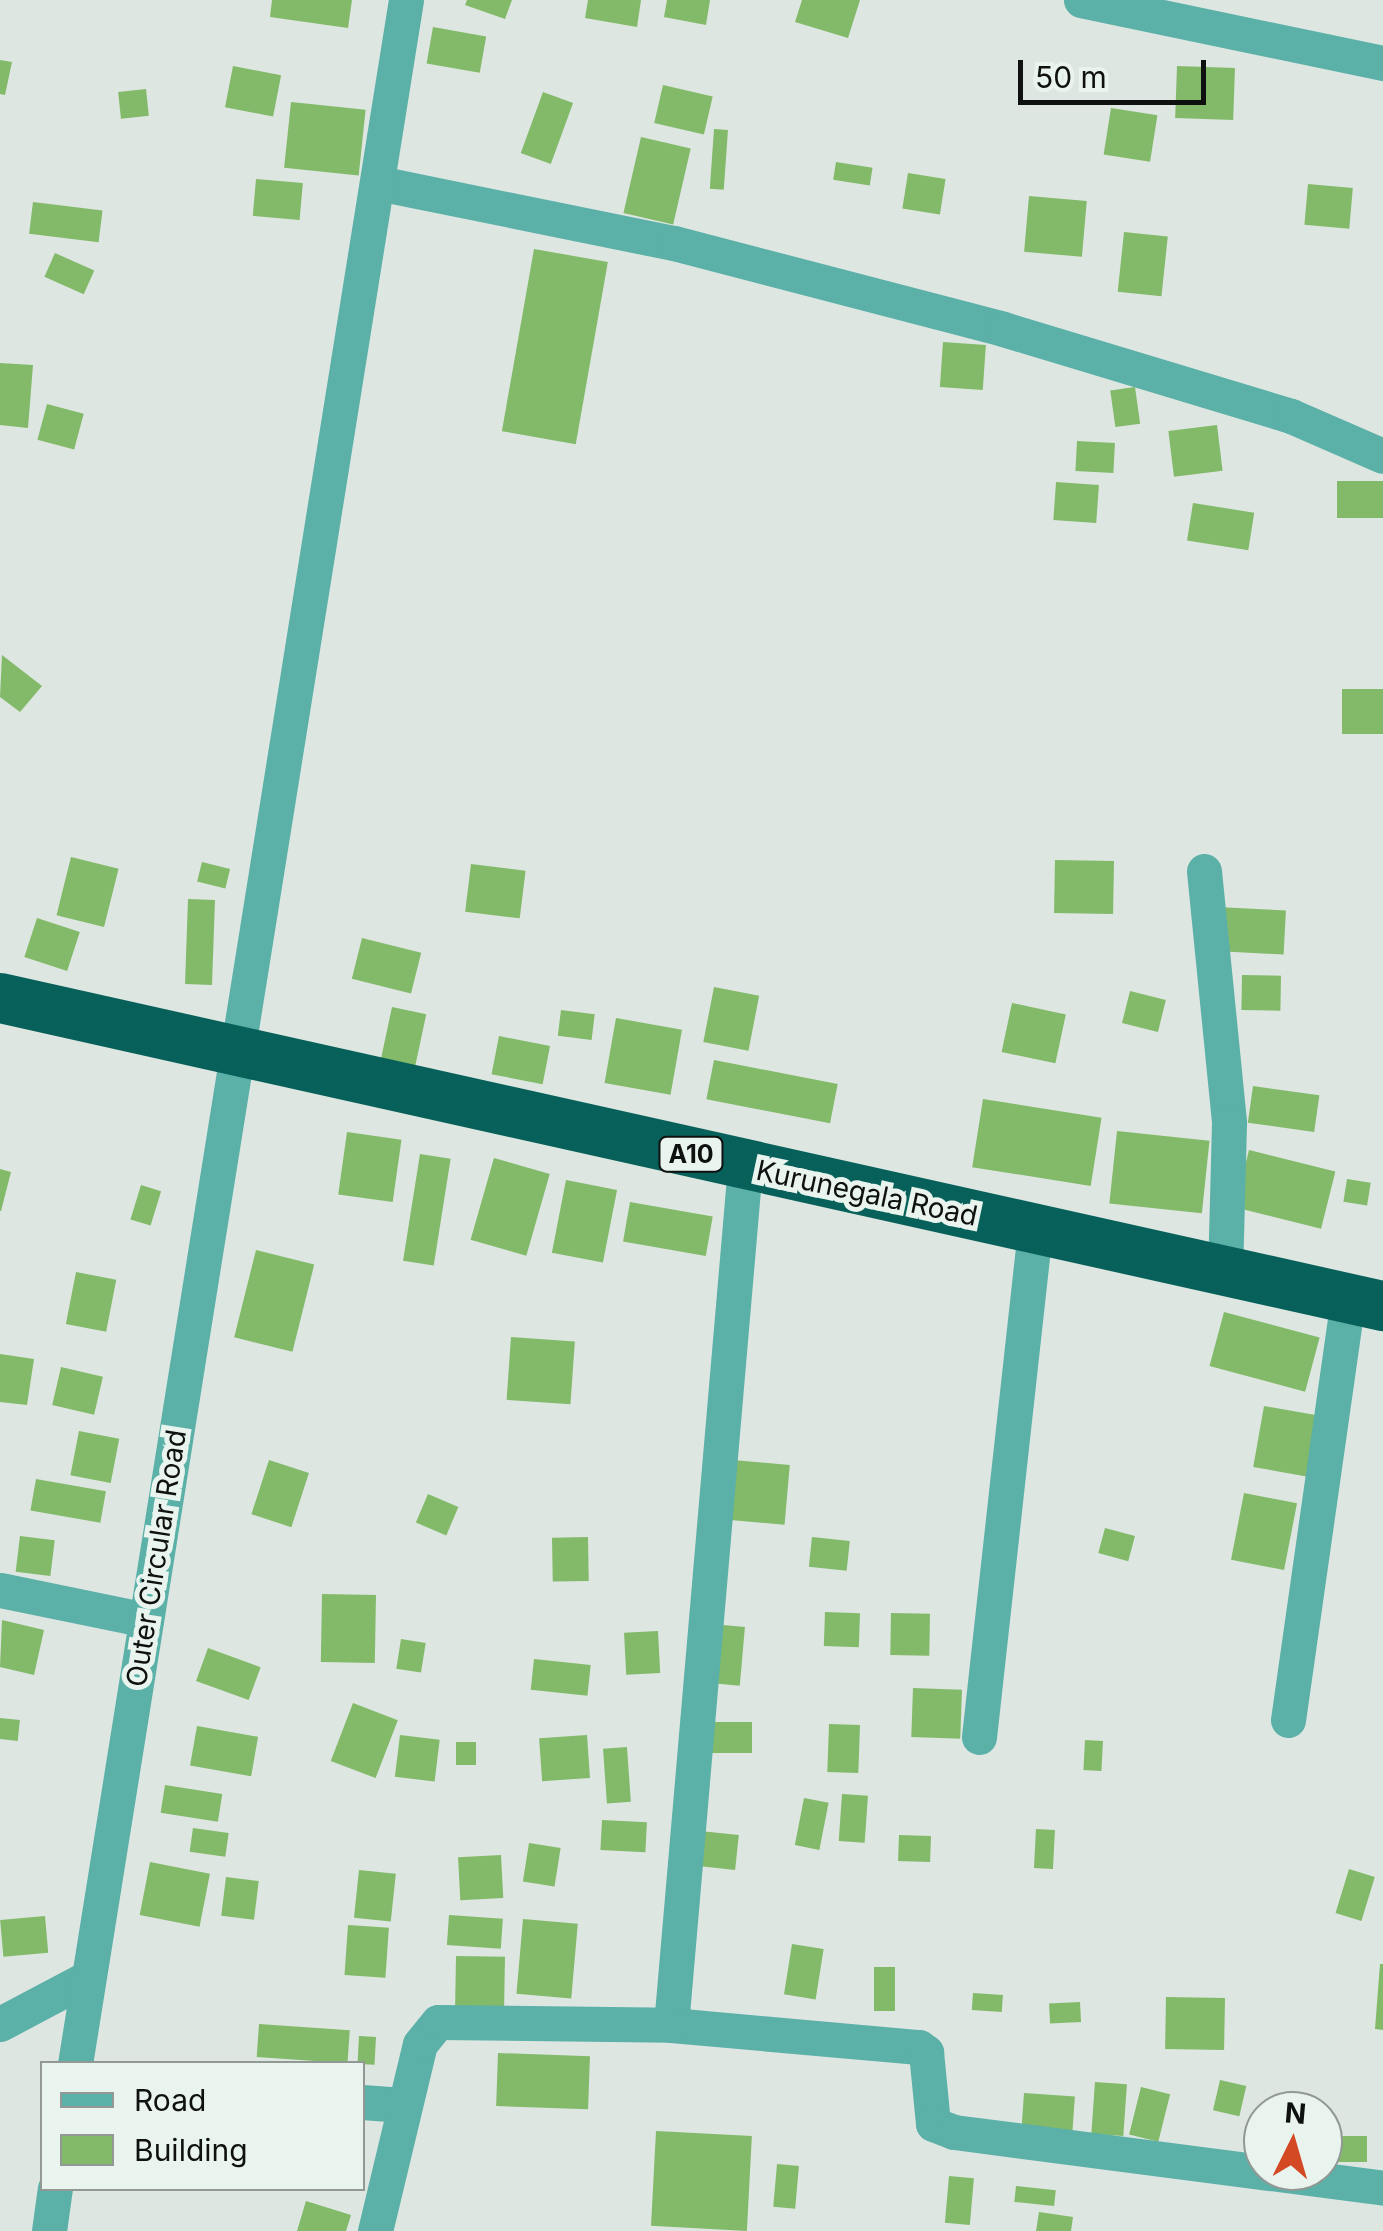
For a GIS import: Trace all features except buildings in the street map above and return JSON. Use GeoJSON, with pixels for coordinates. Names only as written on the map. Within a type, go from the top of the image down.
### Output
{"type":"FeatureCollection","features":[{"type":"Feature","properties":{"kind":"highway","name":"Kurunegala Road"},"geometry":{"type":"LineString","coordinates":[[0,998],[1365,1302]]}},
{"type":"Feature","properties":{"kind":"street","name":"Outer Circular Road"},"geometry":{"type":"LineString","coordinates":[[75,2061],[406,0]]}},
{"type":"Feature","properties":{"kind":"street"},"geometry":{"type":"LineString","coordinates":[[1081,0],[1383,63]]}},
{"type":"Feature","properties":{"kind":"street"},"geometry":{"type":"LineString","coordinates":[[378,183],[674,244],[983,324],[1291,416],[1383,456]]}},
{"type":"Feature","properties":{"kind":"street"},"geometry":{"type":"LineString","coordinates":[[1204,871],[1228,1123],[1225,1272]]}},
{"type":"Feature","properties":{"kind":"street"},"geometry":{"type":"LineString","coordinates":[[671,2025],[745,1166]]}},
{"type":"Feature","properties":{"kind":"street"},"geometry":{"type":"LineString","coordinates":[[979,1737],[1034,1230]]}},
{"type":"Feature","properties":{"kind":"street"},"geometry":{"type":"LineString","coordinates":[[1288,1720],[1365,1302]]}},
{"type":"Feature","properties":{"kind":"street"},"geometry":{"type":"LineString","coordinates":[[0,1590],[146,1620]]}},
{"type":"Feature","properties":{"kind":"street"},"geometry":{"type":"LineString","coordinates":[[0,2024],[87,1978]]}},
{"type":"Feature","properties":{"kind":"street"},"geometry":{"type":"LineString","coordinates":[[375,2231],[420,2044],[438,2022],[671,2025],[919,2046],[926,2052],[933,2124],[954,2132],[1383,2188]]}},
{"type":"Feature","properties":{"kind":"street"},"geometry":{"type":"LineString","coordinates":[[365,2102],[403,2106]]}},
{"type":"Feature","properties":{"kind":"street"},"geometry":{"type":"LineString","coordinates":[[48,2231],[55,2191]]}}]}
